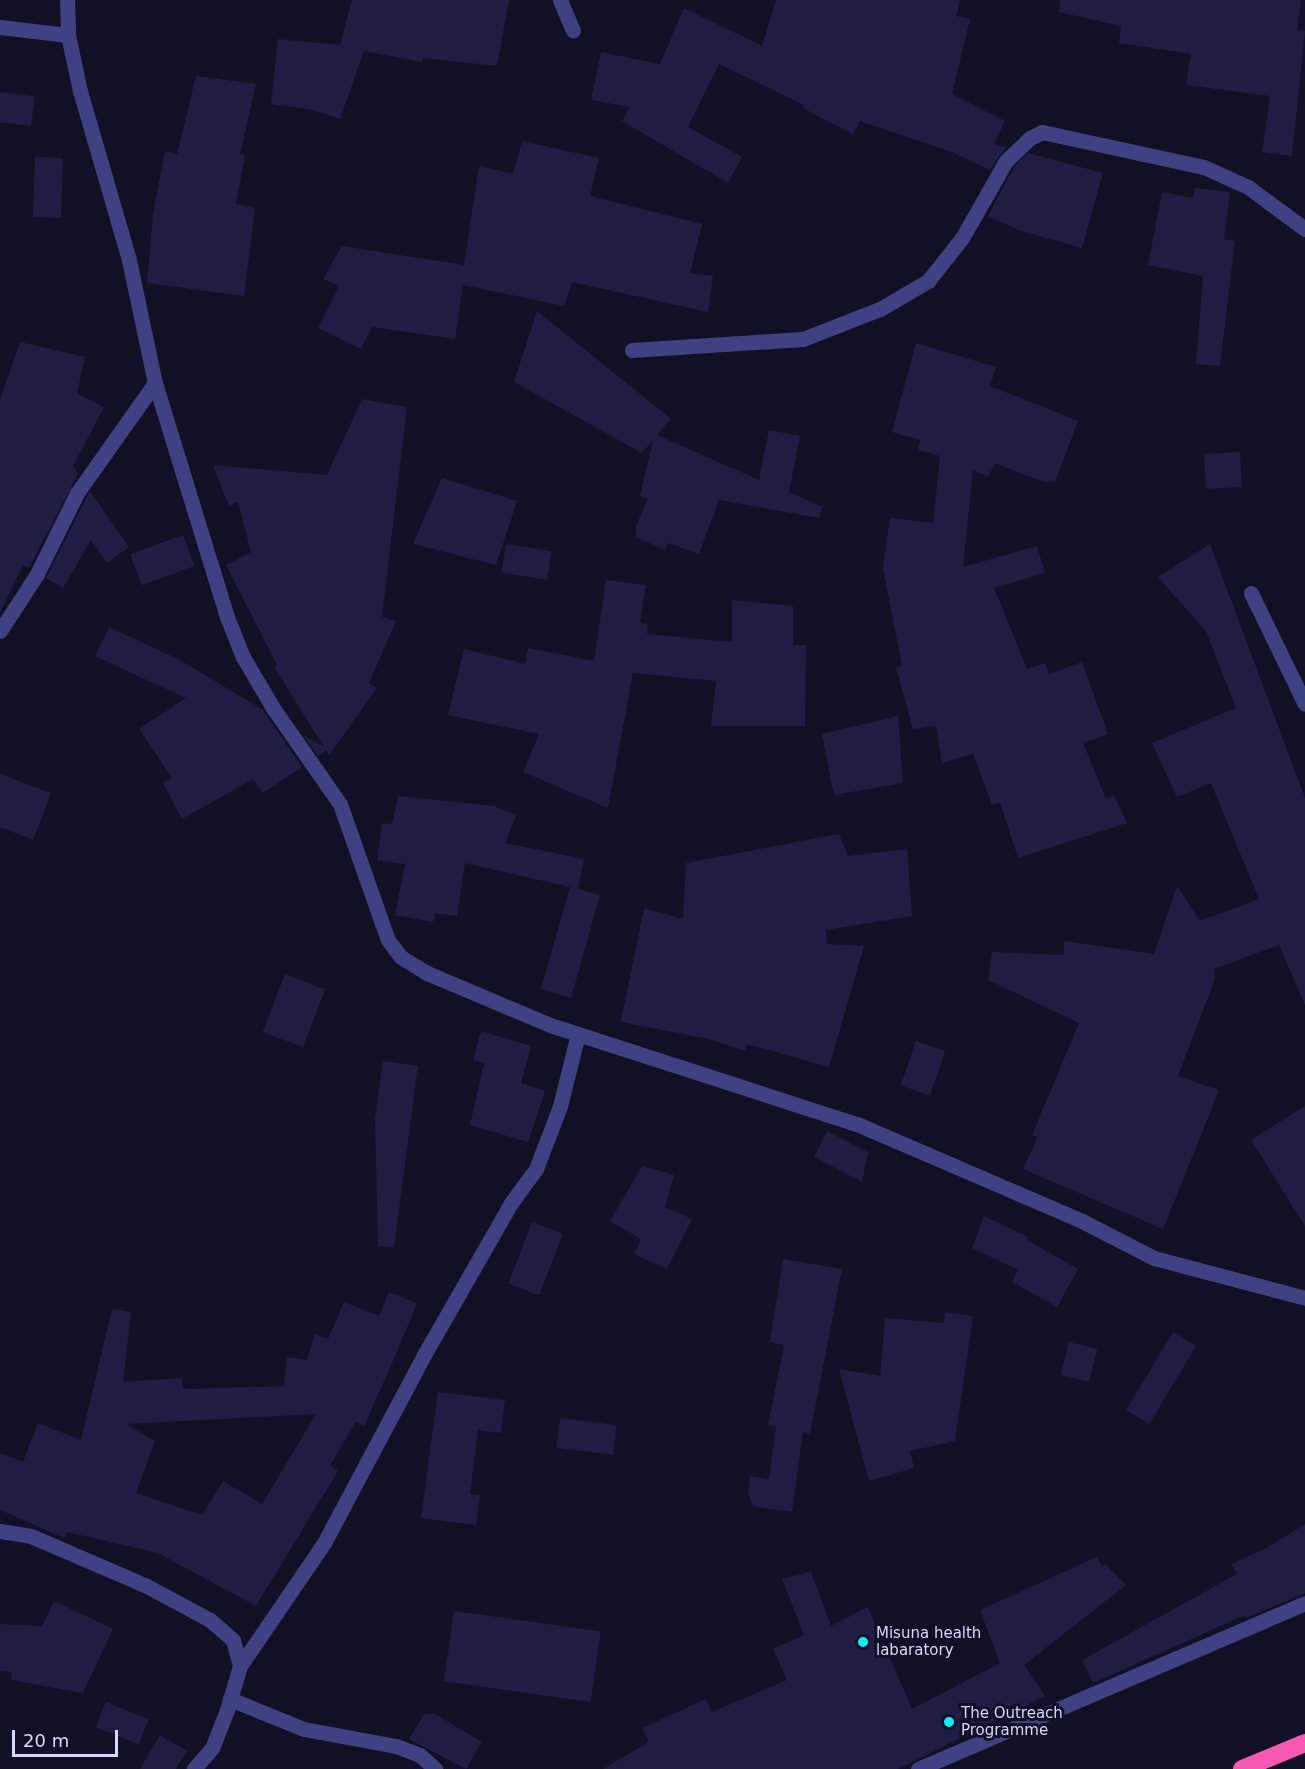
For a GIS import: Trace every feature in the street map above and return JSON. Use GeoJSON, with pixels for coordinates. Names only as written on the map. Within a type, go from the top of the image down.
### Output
{"type":"FeatureCollection","features":[{"type":"Feature","properties":{"kind":"highway"},"geometry":{"type":"LineString","coordinates":[[1242,1769],[1305,1743]]}},
{"type":"Feature","properties":{"kind":"street"},"geometry":{"type":"LineString","coordinates":[[67,0],[68,35],[129,260],[155,383],[201,543],[243,657],[340,804],[393,949],[427,973],[578,1034],[857,1124],[1082,1221],[1154,1258],[1305,1298]]}},
{"type":"Feature","properties":{"kind":"street"},"geometry":{"type":"LineString","coordinates":[[560,0],[573,30]]}},
{"type":"Feature","properties":{"kind":"street"},"geometry":{"type":"LineString","coordinates":[[0,27],[68,35]]}},
{"type":"Feature","properties":{"kind":"street"},"geometry":{"type":"LineString","coordinates":[[632,350],[803,339],[880,309],[928,281],[962,238],[1006,161],[1030,138],[1042,132],[1204,167],[1248,188],[1305,229]]}},
{"type":"Feature","properties":{"kind":"street"},"geometry":{"type":"LineString","coordinates":[[0,631],[6,614],[77,493],[155,383]]}},
{"type":"Feature","properties":{"kind":"street"},"geometry":{"type":"LineString","coordinates":[[1251,593],[1305,704]]}},
{"type":"Feature","properties":{"kind":"street"},"geometry":{"type":"LineString","coordinates":[[194,1769],[212,1748],[240,1666],[324,1543],[424,1355],[511,1203],[536,1169],[560,1106],[578,1034]]}},
{"type":"Feature","properties":{"kind":"street"},"geometry":{"type":"LineString","coordinates":[[0,1530],[31,1536],[84,1557],[210,1620],[233,1640],[240,1666]]}},
{"type":"Feature","properties":{"kind":"street"},"geometry":{"type":"LineString","coordinates":[[918,1769],[1305,1603]]}},
{"type":"Feature","properties":{"kind":"street"},"geometry":{"type":"LineString","coordinates":[[230,1700],[304,1729],[396,1746],[420,1755],[435,1769]]}},
{"type":"Feature","properties":{"kind":"building"},"geometry":{"type":"Polygon","coordinates":[[[352,0],[509,0],[497,66],[423,58],[422,62],[364,51],[340,119],[309,109],[271,104],[278,39],[340,45],[352,0]]]}},
{"type":"Feature","properties":{"kind":"building"},"geometry":{"type":"Polygon","coordinates":[[[776,0],[960,0],[956,16],[970,19],[952,94],[1005,121],[994,144],[1006,147],[990,170],[952,152],[860,121],[853,134],[803,108],[804,105],[719,64],[688,127],[742,157],[728,183],[622,121],[630,107],[591,100],[601,52],[660,64],[684,8],[762,46],[776,0]]]}},
{"type":"Feature","properties":{"kind":"building"},"geometry":{"type":"Polygon","coordinates":[[[1060,0],[1301,0],[1297,30],[1305,31],[1292,156],[1262,152],[1270,96],[1186,85],[1191,54],[1119,43],[1121,26],[1059,12],[1060,0]]]}},
{"type":"Feature","properties":{"kind":"building"},"geometry":{"type":"Polygon","coordinates":[[[196,76],[256,84],[240,154],[245,155],[236,204],[255,208],[244,296],[147,283],[153,214],[165,151],[177,154],[196,76]]]}},
{"type":"Feature","properties":{"kind":"building"},"geometry":{"type":"Polygon","coordinates":[[[0,92],[35,96],[31,126],[0,122],[0,92]]]}},
{"type":"Feature","properties":{"kind":"building"},"geometry":{"type":"Polygon","coordinates":[[[522,141],[599,158],[590,196],[702,224],[690,273],[713,276],[708,312],[572,282],[564,306],[463,285],[455,339],[372,327],[361,349],[318,328],[339,286],[323,279],[342,246],[464,265],[479,166],[513,174],[522,141]]]}},
{"type":"Feature","properties":{"kind":"building"},"geometry":{"type":"Polygon","coordinates":[[[1028,153],[1103,173],[1082,248],[1021,231],[988,216],[1014,167],[1028,153]]]}},
{"type":"Feature","properties":{"kind":"building"},"geometry":{"type":"Polygon","coordinates":[[[35,157],[63,158],[61,218],[33,217],[35,157]]]}},
{"type":"Feature","properties":{"kind":"building"},"geometry":{"type":"Polygon","coordinates":[[[1195,188],[1230,192],[1224,239],[1235,241],[1220,366],[1196,364],[1203,276],[1148,265],[1162,192],[1193,198],[1195,188]]]}},
{"type":"Feature","properties":{"kind":"building"},"geometry":{"type":"Polygon","coordinates":[[[537,311],[671,419],[657,435],[759,480],[769,430],[800,436],[789,492],[822,507],[819,518],[719,500],[699,554],[668,543],[665,550],[636,537],[636,526],[648,498],[640,496],[653,440],[642,453],[514,382],[537,311]]]}},
{"type":"Feature","properties":{"kind":"building"},"geometry":{"type":"Polygon","coordinates":[[[20,342],[85,357],[77,393],[104,407],[73,466],[78,474],[29,568],[23,565],[0,613],[0,400],[20,342]]]}},
{"type":"Feature","properties":{"kind":"building"},"geometry":{"type":"Polygon","coordinates":[[[916,343],[996,367],[990,386],[1078,421],[1055,482],[1044,482],[995,463],[988,477],[973,470],[963,567],[1037,546],[1045,573],[994,588],[1027,669],[1045,663],[1049,674],[1082,662],[1108,734],[1083,743],[1106,799],[1114,795],[1127,823],[1018,858],[1000,802],[992,805],[973,754],[942,763],[936,726],[913,729],[896,667],[902,666],[883,568],[890,518],[933,523],[940,456],[918,450],[920,440],[892,432],[916,343]]]}},
{"type":"Feature","properties":{"kind":"building"},"geometry":{"type":"Polygon","coordinates":[[[362,399],[407,407],[382,617],[396,621],[369,683],[377,688],[329,755],[326,750],[318,756],[303,735],[324,747],[274,667],[277,665],[226,565],[251,552],[238,502],[229,506],[213,465],[327,475],[362,399]]]}},
{"type":"Feature","properties":{"kind":"building"},"geometry":{"type":"Polygon","coordinates":[[[1240,452],[1242,487],[1206,489],[1204,454],[1240,452]]]}},
{"type":"Feature","properties":{"kind":"building"},"geometry":{"type":"Polygon","coordinates":[[[442,478],[517,501],[496,565],[413,544],[442,478]]]}},
{"type":"Feature","properties":{"kind":"building"},"geometry":{"type":"Polygon","coordinates":[[[90,491],[129,547],[107,563],[91,540],[63,588],[46,578],[90,491]]]}},
{"type":"Feature","properties":{"kind":"building"},"geometry":{"type":"Polygon","coordinates":[[[183,535],[194,566],[142,585],[130,554],[183,535]]]}},
{"type":"Feature","properties":{"kind":"building"},"geometry":{"type":"Polygon","coordinates":[[[506,544],[551,551],[547,580],[501,573],[506,544]]]}},
{"type":"Feature","properties":{"kind":"building"},"geometry":{"type":"Polygon","coordinates":[[[1210,544],[1305,798],[1305,1005],[1279,945],[1214,969],[1215,979],[1178,1076],[1219,1090],[1163,1229],[1023,1169],[1038,1137],[1032,1135],[1079,1023],[988,980],[992,952],[1063,955],[1065,941],[1154,954],[1177,886],[1200,921],[1259,899],[1211,783],[1177,797],[1152,743],[1236,708],[1206,631],[1158,577],[1210,544]]]}},
{"type":"Feature","properties":{"kind":"building"},"geometry":{"type":"Polygon","coordinates":[[[606,580],[646,585],[640,623],[648,624],[647,634],[732,642],[732,600],[793,606],[793,645],[806,645],[805,726],[711,726],[716,681],[633,673],[608,808],[523,772],[539,734],[448,715],[464,649],[525,664],[528,648],[594,661],[606,580]]]}},
{"type":"Feature","properties":{"kind":"building"},"geometry":{"type":"Polygon","coordinates":[[[109,627],[180,660],[263,710],[302,767],[263,793],[253,779],[182,819],[163,783],[172,778],[139,729],[186,698],[95,656],[109,627]]]}},
{"type":"Feature","properties":{"kind":"building"},"geometry":{"type":"Polygon","coordinates":[[[898,716],[903,783],[834,795],[822,734],[898,716]]]}},
{"type":"Feature","properties":{"kind":"building"},"geometry":{"type":"Polygon","coordinates":[[[0,774],[51,793],[33,840],[0,827],[0,774]]]}},
{"type":"Feature","properties":{"kind":"building"},"geometry":{"type":"Polygon","coordinates":[[[398,796],[494,806],[516,815],[505,843],[584,859],[578,889],[600,895],[571,998],[541,989],[570,887],[465,863],[457,916],[435,913],[433,922],[395,915],[405,864],[377,860],[382,823],[392,824],[398,796]]]}},
{"type":"Feature","properties":{"kind":"building"},"geometry":{"type":"Polygon","coordinates":[[[839,834],[848,856],[907,849],[912,916],[826,930],[827,944],[864,946],[829,1067],[747,1044],[745,1051],[709,1039],[621,1022],[644,908],[683,919],[686,863],[839,834]]]}},
{"type":"Feature","properties":{"kind":"building"},"geometry":{"type":"Polygon","coordinates":[[[285,974],[325,989],[303,1047],[263,1032],[285,974]]]}},
{"type":"Feature","properties":{"kind":"building"},"geometry":{"type":"Polygon","coordinates":[[[481,1031],[531,1046],[521,1083],[545,1091],[528,1142],[470,1125],[484,1063],[473,1060],[481,1031]]]}},
{"type":"Feature","properties":{"kind":"building"},"geometry":{"type":"Polygon","coordinates":[[[916,1041],[945,1051],[930,1096],[901,1085],[916,1041]]]}},
{"type":"Feature","properties":{"kind":"building"},"geometry":{"type":"Polygon","coordinates":[[[383,1061],[418,1066],[394,1247],[378,1246],[375,1118],[383,1061]]]}},
{"type":"Feature","properties":{"kind":"building"},"geometry":{"type":"Polygon","coordinates":[[[1305,1106],[1305,1226],[1251,1140],[1305,1106]]]}},
{"type":"Feature","properties":{"kind":"building"},"geometry":{"type":"Polygon","coordinates":[[[827,1131],[868,1152],[862,1182],[814,1157],[827,1131]]]}},
{"type":"Feature","properties":{"kind":"building"},"geometry":{"type":"Polygon","coordinates":[[[642,1166],[674,1175],[665,1207],[692,1219],[667,1269],[634,1254],[641,1239],[610,1221],[642,1166]]]}},
{"type":"Feature","properties":{"kind":"building"},"geometry":{"type":"Polygon","coordinates":[[[984,1216],[1028,1237],[1027,1240],[1078,1269],[1057,1307],[1012,1282],[1018,1270],[972,1248],[984,1216]]]}},
{"type":"Feature","properties":{"kind":"building"},"geometry":{"type":"Polygon","coordinates":[[[532,1222],[563,1234],[539,1295],[508,1284],[532,1222]]]}},
{"type":"Feature","properties":{"kind":"building"},"geometry":{"type":"Polygon","coordinates":[[[783,1259],[842,1269],[810,1434],[803,1432],[792,1512],[753,1506],[748,1493],[750,1476],[769,1479],[776,1427],[768,1425],[784,1345],[770,1342],[783,1259]]]}},
{"type":"Feature","properties":{"kind":"building"},"geometry":{"type":"Polygon","coordinates":[[[389,1292],[417,1303],[364,1426],[356,1422],[330,1465],[338,1471],[256,1606],[158,1553],[67,1532],[64,1538],[0,1510],[0,1453],[23,1462],[38,1423],[81,1440],[112,1309],[131,1312],[123,1382],[182,1378],[183,1389],[284,1386],[287,1357],[307,1360],[315,1334],[328,1339],[344,1302],[379,1316],[389,1292]],[[316,1414],[126,1424],[155,1441],[136,1493],[202,1515],[223,1481],[262,1504],[316,1414]]]}},
{"type":"Feature","properties":{"kind":"building"},"geometry":{"type":"Polygon","coordinates":[[[945,1312],[973,1316],[955,1441],[910,1451],[914,1468],[869,1481],[839,1369],[880,1376],[885,1318],[944,1323],[945,1312]]]}},
{"type":"Feature","properties":{"kind":"building"},"geometry":{"type":"Polygon","coordinates":[[[1173,1332],[1196,1346],[1149,1424],[1126,1410],[1173,1332]]]}},
{"type":"Feature","properties":{"kind":"building"},"geometry":{"type":"Polygon","coordinates":[[[1069,1342],[1097,1349],[1089,1382],[1061,1375],[1069,1342]]]}},
{"type":"Feature","properties":{"kind":"building"},"geometry":{"type":"Polygon","coordinates":[[[438,1392],[505,1400],[501,1433],[478,1430],[470,1494],[480,1495],[476,1525],[421,1518],[438,1392]]]}},
{"type":"Feature","properties":{"kind":"building"},"geometry":{"type":"Polygon","coordinates":[[[560,1418],[617,1425],[613,1455],[556,1448],[560,1418]]]}},
{"type":"Feature","properties":{"kind":"building"},"geometry":{"type":"Polygon","coordinates":[[[1305,1524],[1305,1593],[1246,1618],[1245,1615],[1093,1683],[1082,1660],[1237,1574],[1231,1564],[1267,1548],[1305,1524]]]}},
{"type":"Feature","properties":{"kind":"building"},"geometry":{"type":"Polygon","coordinates":[[[1097,1557],[1102,1567],[1105,1564],[1126,1585],[1024,1665],[1045,1696],[898,1769],[603,1769],[649,1742],[642,1728],[706,1699],[712,1712],[787,1680],[773,1649],[804,1635],[782,1579],[811,1572],[831,1626],[868,1607],[912,1709],[1000,1663],[980,1610],[1097,1557]]]}},
{"type":"Feature","properties":{"kind":"building"},"geometry":{"type":"Polygon","coordinates":[[[54,1601],[113,1629],[83,1693],[11,1680],[12,1672],[0,1671],[0,1624],[42,1626],[54,1601]]]}},
{"type":"Feature","properties":{"kind":"building"},"geometry":{"type":"Polygon","coordinates":[[[454,1611],[601,1632],[591,1702],[444,1681],[454,1611]]]}},
{"type":"Feature","properties":{"kind":"building"},"geometry":{"type":"Polygon","coordinates":[[[106,1702],[149,1719],[139,1744],[96,1727],[106,1702]]]}},
{"type":"Feature","properties":{"kind":"building"},"geometry":{"type":"Polygon","coordinates":[[[424,1714],[435,1714],[482,1742],[466,1769],[409,1739],[424,1714]]]}},
{"type":"Feature","properties":{"kind":"building"},"geometry":{"type":"Polygon","coordinates":[[[160,1735],[187,1751],[176,1769],[140,1769],[160,1735]]]}},
{"type":"Feature","properties":{"kind":"place","name":"Misuna health labaratory"},"geometry":{"type":"Point","coordinates":[863,1642]}},
{"type":"Feature","properties":{"kind":"place","name":"The Outreach Programme"},"geometry":{"type":"Point","coordinates":[949,1722]}}]}
